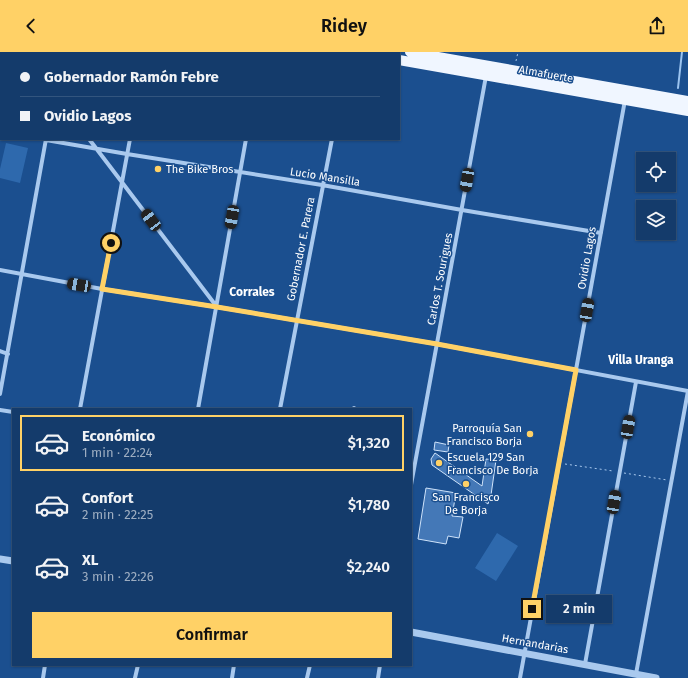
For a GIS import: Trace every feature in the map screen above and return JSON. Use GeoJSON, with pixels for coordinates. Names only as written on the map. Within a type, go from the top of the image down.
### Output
{"type":"FeatureCollection","features":[{"type":"Feature","properties":{"kind":"main road","name":"Almafuerte"},"geometry":{"type":"LineString","coordinates":[[410,52],[688,101]]}},
{"type":"Feature","properties":{"kind":"main road","name":"Almafuerte"},"geometry":{"type":"LineString","coordinates":[[400,60],[688,111]]}},
{"type":"Feature","properties":{"kind":"street","name":"Carlos T. Sourigues"},"geometry":{"type":"LineString","coordinates":[[412,478],[486,76]]}},
{"type":"Feature","properties":{"kind":"street","name":"Ovidio Lagos"},"geometry":{"type":"LineString","coordinates":[[520,678],[625,100]]}},
{"type":"Feature","properties":{"kind":"street","name":"Lucio Mansilla"},"geometry":{"type":"LineString","coordinates":[[46,140],[601,233]]}},
{"type":"Feature","properties":{"kind":"street"},"geometry":{"type":"LineString","coordinates":[[0,394],[46,140]]}},
{"type":"Feature","properties":{"kind":"street"},"geometry":{"type":"LineString","coordinates":[[90,140],[217,307]]}},
{"type":"Feature","properties":{"kind":"street"},"geometry":{"type":"LineString","coordinates":[[80,408],[130,140]]}},
{"type":"Feature","properties":{"kind":"street"},"geometry":{"type":"LineString","coordinates":[[198,408],[246,140]]}},
{"type":"Feature","properties":{"kind":"street","name":"Gobernador E. Parera"},"geometry":{"type":"LineString","coordinates":[[280,408],[332,140]]}},
{"type":"Feature","properties":{"kind":"street"},"geometry":{"type":"LineString","coordinates":[[0,270],[102,289],[437,344],[688,391],[636,674]]}},
{"type":"Feature","properties":{"kind":"street"},"geometry":{"type":"LineString","coordinates":[[0,351],[8,354]]}},
{"type":"Feature","properties":{"kind":"street"},"geometry":{"type":"LineString","coordinates":[[585,664],[636,382]]}},
{"type":"Feature","properties":{"kind":"street"},"geometry":{"type":"LineString","coordinates":[[0,410],[12,412]]}},
{"type":"Feature","properties":{"kind":"street"},"geometry":{"type":"LineString","coordinates":[[0,559],[12,561]]}},
{"type":"Feature","properties":{"kind":"street","name":"Hernandarias"},"geometry":{"type":"LineString","coordinates":[[412,632],[656,678]]}},
{"type":"Feature","properties":{"kind":"street"},"geometry":{"type":"LineString","coordinates":[[43,678],[45,666]]}},
{"type":"Feature","properties":{"kind":"street"},"geometry":{"type":"LineString","coordinates":[[135,678],[138,666]]}},
{"type":"Feature","properties":{"kind":"street"},"geometry":{"type":"LineString","coordinates":[[232,678],[234,666]]}},
{"type":"Feature","properties":{"kind":"street"},"geometry":{"type":"LineString","coordinates":[[307,678],[310,666]]}},
{"type":"Feature","properties":{"kind":"street"},"geometry":{"type":"LineString","coordinates":[[378,678],[380,666]]}},
{"type":"Feature","properties":{"kind":"path"},"geometry":{"type":"LineString","coordinates":[[514,70],[518,52]]}},
{"type":"Feature","properties":{"kind":"shaded area"},"geometry":{"type":"Polygon","coordinates":[[[6,143],[28,148],[20,183],[0,178],[0,169],[6,143]]]}},
{"type":"Feature","properties":{"kind":"shaded area"},"geometry":{"type":"Polygon","coordinates":[[[497,533],[518,546],[496,581],[475,568],[497,533]]]}},
{"type":"Feature","properties":{"kind":"building"},"geometry":{"type":"Polygon","coordinates":[[[435,442],[449,445],[448,452],[434,450],[435,442]]]}},
{"type":"Feature","properties":{"kind":"building"},"geometry":{"type":"Polygon","coordinates":[[[435,453],[482,486],[486,459],[496,460],[491,495],[488,504],[432,465],[431,459],[435,453]]]}},
{"type":"Feature","properties":{"kind":"building"},"geometry":{"type":"Polygon","coordinates":[[[426,488],[456,493],[452,516],[463,517],[459,538],[448,536],[446,544],[418,539],[426,488]]]}},
{"type":"Feature","properties":{"kind":"waterway"},"geometry":{"type":"LineString","coordinates":[[678,88],[682,52]]}},
{"type":"Feature","properties":{"kind":"place","name":"The Bike Bros"},"geometry":{"type":"Point","coordinates":[158,169]}},
{"type":"Feature","properties":{"kind":"place","name":"Parroquía San Francisco Borja"},"geometry":{"type":"Point","coordinates":[530,434]}},
{"type":"Feature","properties":{"kind":"place","name":"Escuela 129 San Francisco De Borja"},"geometry":{"type":"Point","coordinates":[439,463]}},
{"type":"Feature","properties":{"kind":"place","name":"San Francisco De Borja"},"geometry":{"type":"Point","coordinates":[466,484]}},
{"type":"Feature","properties":{"kind":"district","name":"Corrales"},"geometry":{"type":"Point","coordinates":[252,292]}},
{"type":"Feature","properties":{"kind":"district","name":"Villa Uranga"},"geometry":{"type":"Point","coordinates":[641,360]}},
{"type":"Feature","properties":{"kind":"route"},"geometry":{"type":"LineString","coordinates":[[111,243],[102,289],[437,344],[576,370],[532,609]]}}]}
